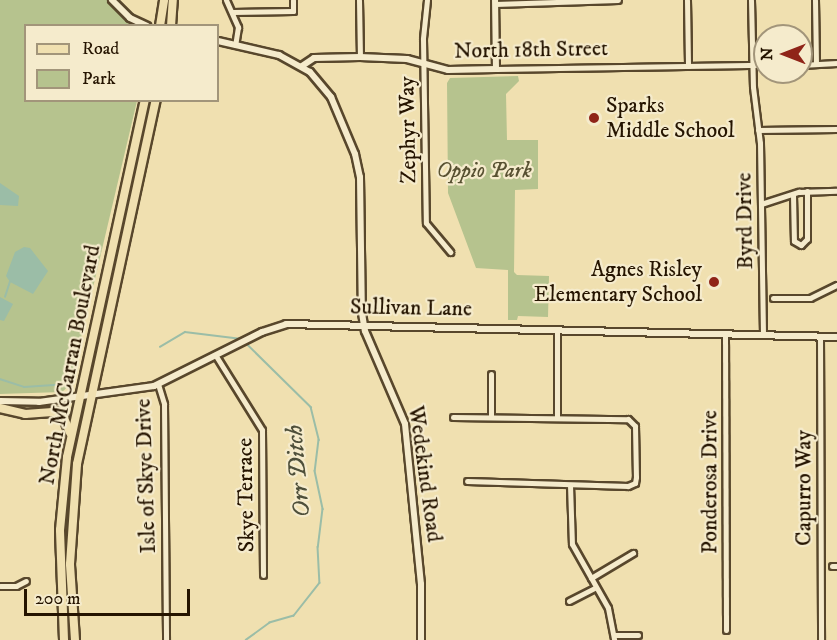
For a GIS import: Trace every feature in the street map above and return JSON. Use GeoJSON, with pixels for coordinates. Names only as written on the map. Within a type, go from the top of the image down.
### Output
{"type":"FeatureCollection","features":[{"type":"Feature","properties":{"kind":"main road"},"geometry":{"type":"LineString","coordinates":[[160,24],[164,0]]}},
{"type":"Feature","properties":{"kind":"main road"},"geometry":{"type":"LineString","coordinates":[[171,24],[173,0]]}},
{"type":"Feature","properties":{"kind":"main road","name":"North McCarran Boulevard"},"geometry":{"type":"LineString","coordinates":[[64,640],[60,530],[70,435],[145,102]]}},
{"type":"Feature","properties":{"kind":"main road","name":"North McCarran Boulevard"},"geometry":{"type":"LineString","coordinates":[[75,640],[72,524],[89,397],[156,102]]}},
{"type":"Feature","properties":{"kind":"main road"},"geometry":{"type":"LineString","coordinates":[[0,408],[19,414],[59,413],[70,435]]}},
{"type":"Feature","properties":{"kind":"street"},"geometry":{"type":"LineString","coordinates":[[112,0],[130,18],[143,24]]}},
{"type":"Feature","properties":{"kind":"street"},"geometry":{"type":"LineString","coordinates":[[226,0],[238,27],[235,45]]}},
{"type":"Feature","properties":{"kind":"street"},"geometry":{"type":"LineString","coordinates":[[233,12],[293,12],[292,0]]}},
{"type":"Feature","properties":{"kind":"street"},"geometry":{"type":"LineString","coordinates":[[359,0],[360,57]]}},
{"type":"Feature","properties":{"kind":"street","name":"Zephyr Way"},"geometry":{"type":"LineString","coordinates":[[427,0],[424,64],[426,223],[450,252]]}},
{"type":"Feature","properties":{"kind":"street"},"geometry":{"type":"LineString","coordinates":[[496,69],[495,2],[618,0]]}},
{"type":"Feature","properties":{"kind":"street"},"geometry":{"type":"LineString","coordinates":[[687,0],[688,66]]}},
{"type":"Feature","properties":{"kind":"street","name":"Byrd Drive"},"geometry":{"type":"LineString","coordinates":[[751,0],[752,65],[761,204],[763,335]]}},
{"type":"Feature","properties":{"kind":"street"},"geometry":{"type":"LineString","coordinates":[[815,0],[816,64]]}},
{"type":"Feature","properties":{"kind":"street","name":"Wedekind Road"},"geometry":{"type":"LineString","coordinates":[[219,41],[279,56],[302,66],[331,97],[358,165],[364,325],[405,423],[421,584],[422,640]]}},
{"type":"Feature","properties":{"kind":"street","name":"North 18th Street"},"geometry":{"type":"LineString","coordinates":[[302,66],[314,58],[360,57],[407,59],[448,70],[752,65]]}},
{"type":"Feature","properties":{"kind":"street"},"geometry":{"type":"LineString","coordinates":[[813,64],[837,63]]}},
{"type":"Feature","properties":{"kind":"street"},"geometry":{"type":"LineString","coordinates":[[758,130],[837,129]]}},
{"type":"Feature","properties":{"kind":"street"},"geometry":{"type":"LineString","coordinates":[[793,195],[794,241],[801,245],[807,239],[807,191]]}},
{"type":"Feature","properties":{"kind":"street"},"geometry":{"type":"LineString","coordinates":[[761,204],[807,191],[837,191]]}},
{"type":"Feature","properties":{"kind":"street"},"geometry":{"type":"LineString","coordinates":[[772,298],[810,298],[837,285]]}},
{"type":"Feature","properties":{"kind":"street","name":"Sullivan Lane"},"geometry":{"type":"LineString","coordinates":[[0,401],[89,397],[158,384],[286,324],[837,337]]}},
{"type":"Feature","properties":{"kind":"street"},"geometry":{"type":"LineString","coordinates":[[557,329],[557,417]]}},
{"type":"Feature","properties":{"kind":"street","name":"Ponderosa Drive"},"geometry":{"type":"LineString","coordinates":[[725,334],[726,630]]}},
{"type":"Feature","properties":{"kind":"street","name":"Capurro Way"},"geometry":{"type":"LineString","coordinates":[[820,336],[821,640]]}},
{"type":"Feature","properties":{"kind":"street","name":"Skye Terrace"},"geometry":{"type":"LineString","coordinates":[[216,356],[254,412],[264,439],[263,575]]}},
{"type":"Feature","properties":{"kind":"street"},"geometry":{"type":"LineString","coordinates":[[491,374],[491,417]]}},
{"type":"Feature","properties":{"kind":"street","name":"Isle of Skye Drive"},"geometry":{"type":"LineString","coordinates":[[158,384],[164,405],[166,640]]}},
{"type":"Feature","properties":{"kind":"street"},"geometry":{"type":"LineString","coordinates":[[453,417],[557,417],[634,421],[636,477],[635,483],[628,486],[467,481]]}},
{"type":"Feature","properties":{"kind":"street"},"geometry":{"type":"LineString","coordinates":[[570,485],[571,537],[612,618],[614,638],[638,635]]}},
{"type":"Feature","properties":{"kind":"street"},"geometry":{"type":"LineString","coordinates":[[591,578],[633,553]]}},
{"type":"Feature","properties":{"kind":"street"},"geometry":{"type":"LineString","coordinates":[[0,586],[16,586],[26,581]]}},
{"type":"Feature","properties":{"kind":"street"},"geometry":{"type":"LineString","coordinates":[[569,601],[596,587]]}},
{"type":"Feature","properties":{"kind":"green space"},"geometry":{"type":"Polygon","coordinates":[[[0,0],[107,0],[130,24],[24,24],[24,102],[137,102],[70,385],[62,392],[0,394],[0,0]]]}},
{"type":"Feature","properties":{"kind":"green space","name":"Oppio Park"},"geometry":{"type":"Polygon","coordinates":[[[518,76],[519,81],[506,94],[507,140],[538,140],[538,189],[515,190],[514,272],[517,275],[549,276],[548,317],[518,316],[517,320],[508,320],[508,270],[476,268],[448,193],[447,83],[450,78],[518,76]]]}},
{"type":"Feature","properties":{"kind":"shaded area"},"geometry":{"type":"Polygon","coordinates":[[[0,183],[19,196],[18,206],[0,205],[0,183]]]}},
{"type":"Feature","properties":{"kind":"shaded area"},"geometry":{"type":"Polygon","coordinates":[[[24,247],[30,248],[48,271],[33,294],[10,282],[6,276],[15,252],[24,247]]]}},
{"type":"Feature","properties":{"kind":"shaded area"},"geometry":{"type":"Polygon","coordinates":[[[0,297],[13,304],[4,321],[0,320],[0,297]]]}},
{"type":"Feature","properties":{"kind":"waterway"},"geometry":{"type":"LineString","coordinates":[[5,297],[10,282]]}},
{"type":"Feature","properties":{"kind":"waterway","name":"Orr Ditch"},"geometry":{"type":"LineString","coordinates":[[160,347],[185,332],[242,339]]}},
{"type":"Feature","properties":{"kind":"waterway","name":"Orr Ditch"},"geometry":{"type":"LineString","coordinates":[[245,342],[311,407],[319,440],[315,471],[323,509],[318,547],[320,583],[294,616],[270,623],[247,640]]}},
{"type":"Feature","properties":{"kind":"waterway","name":"Orr Ditch"},"geometry":{"type":"LineString","coordinates":[[0,379],[24,387],[69,384]]}},
{"type":"Feature","properties":{"kind":"place","name":"Sparks Middle School"},"geometry":{"type":"Point","coordinates":[594,118]}},
{"type":"Feature","properties":{"kind":"place","name":"Agnes Risley Elementary School"},"geometry":{"type":"Point","coordinates":[714,282]}}]}
